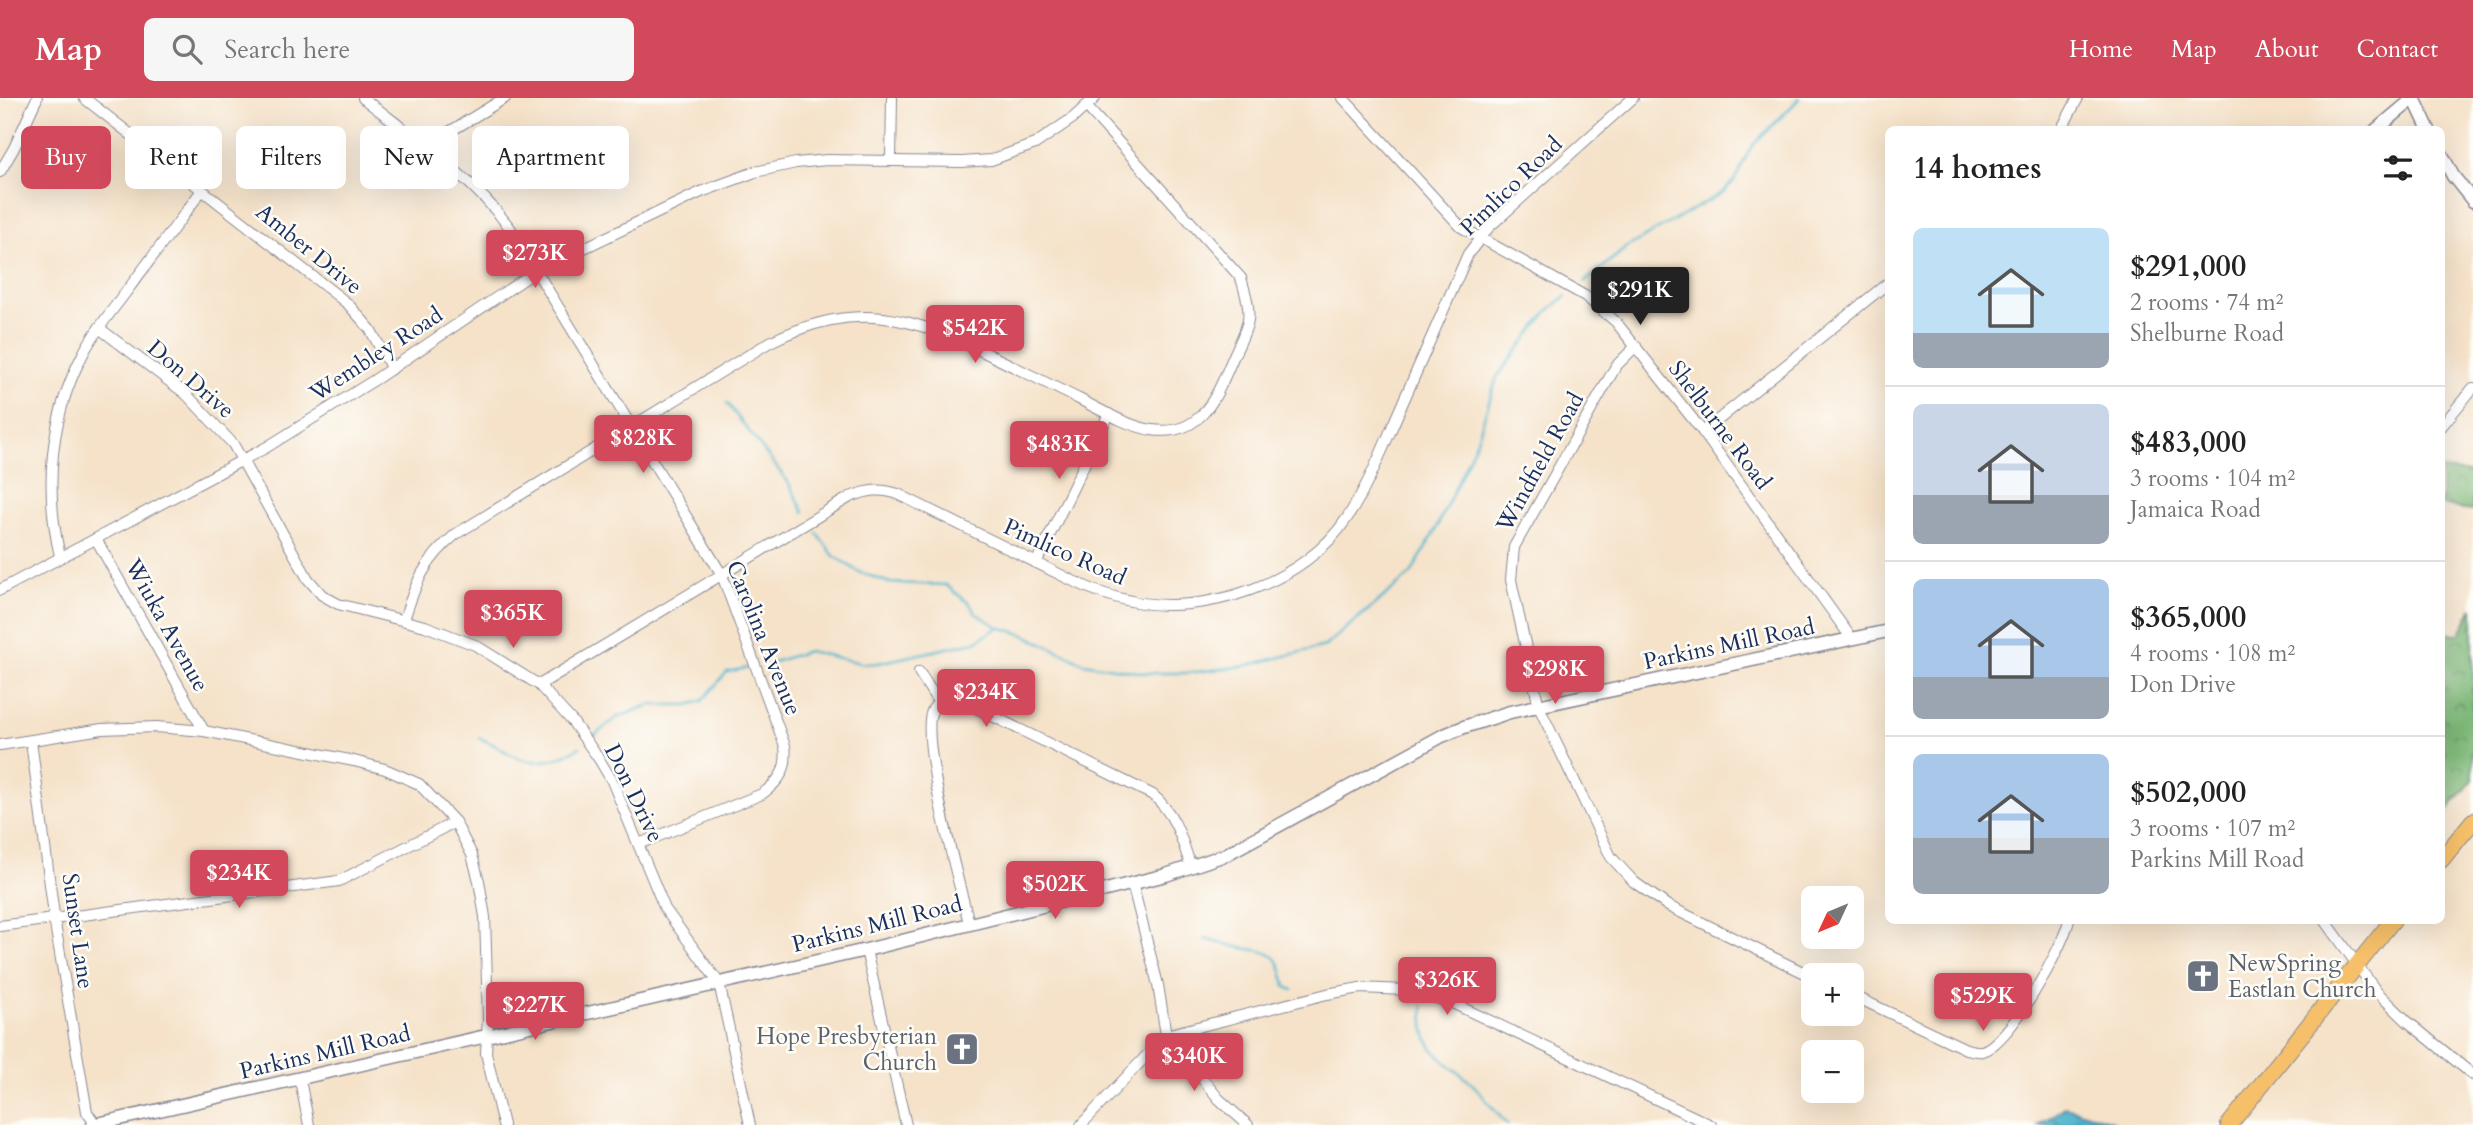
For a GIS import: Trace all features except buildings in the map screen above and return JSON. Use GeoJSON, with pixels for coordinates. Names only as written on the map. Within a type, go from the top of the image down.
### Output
{"type":"FeatureCollection","features":[{"type":"Feature","properties":{"kind":"main road"},"geometry":{"type":"LineString","coordinates":[[2445,855],[2473,821]]}},
{"type":"Feature","properties":{"kind":"main road"},"geometry":{"type":"LineString","coordinates":[[2229,1125],[2390,924]]}},
{"type":"Feature","properties":{"kind":"street"},"geometry":{"type":"LineString","coordinates":[[0,172],[37,98]]}},
{"type":"Feature","properties":{"kind":"street","name":"Amber Drive"},"geometry":{"type":"LineString","coordinates":[[84,98],[348,304],[370,329],[392,369]]}},
{"type":"Feature","properties":{"kind":"street","name":"Carolina Avenue"},"geometry":{"type":"LineString","coordinates":[[363,98],[399,126]]}},
{"type":"Feature","properties":{"kind":"street"},"geometry":{"type":"LineString","coordinates":[[458,127],[505,98]]}},
{"type":"Feature","properties":{"kind":"street"},"geometry":{"type":"LineString","coordinates":[[891,160],[892,98]]}},
{"type":"Feature","properties":{"kind":"street","name":"Wembley Road"},"geometry":{"type":"LineString","coordinates":[[0,590],[243,460],[392,369],[536,271],[666,208],[733,179],[796,163],[827,160],[991,160],[1035,144],[1095,98]]}},
{"type":"Feature","properties":{"kind":"street","name":"Pimlico Road"},"geometry":{"type":"LineString","coordinates":[[539,685],[850,496],[877,489],[898,494],[1098,592],[1132,602],[1192,604],[1255,589],[1305,560],[1332,537],[1351,512],[1383,450],[1468,254],[1480,238],[1633,98]]}},
{"type":"Feature","properties":{"kind":"street"},"geometry":{"type":"LineString","coordinates":[[2063,126],[2078,98]]}},
{"type":"Feature","properties":{"kind":"street"},"geometry":{"type":"LineString","coordinates":[[2381,126],[2414,98],[2427,126]]}},
{"type":"Feature","properties":{"kind":"street","name":"Shelburne Road"},"geometry":{"type":"LineString","coordinates":[[1348,100],[1461,227],[1585,296],[1604,310],[1636,346],[1703,432],[1852,639]]}},
{"type":"Feature","properties":{"kind":"street"},"geometry":{"type":"LineString","coordinates":[[404,620],[423,569],[440,547],[457,534],[769,342],[793,330],[846,317],[910,322],[950,335],[1109,414],[1148,429],[1177,429],[1201,416],[1216,396],[1248,323],[1241,278],[1086,106]]}},
{"type":"Feature","properties":{"kind":"street"},"geometry":{"type":"LineString","coordinates":[[2445,161],[2453,176],[2473,201]]}},
{"type":"Feature","properties":{"kind":"street","name":"Carolina Avenue"},"geometry":{"type":"LineString","coordinates":[[458,175],[490,202],[510,228],[722,575],[785,746],[787,761],[784,771],[772,787],[762,794],[639,844]]}},
{"type":"Feature","properties":{"kind":"street"},"geometry":{"type":"LineString","coordinates":[[60,556],[50,491],[54,439],[73,376],[83,353],[99,328],[202,190]]}},
{"type":"Feature","properties":{"kind":"street"},"geometry":{"type":"LineString","coordinates":[[1703,432],[1885,285]]}},
{"type":"Feature","properties":{"kind":"street","name":"Don Drive"},"geometry":{"type":"LineString","coordinates":[[99,328],[197,403],[228,437],[315,589],[338,604],[404,620],[475,645],[539,685],[572,721],[599,759],[618,793],[666,909],[719,983],[750,1125]]}},
{"type":"Feature","properties":{"kind":"street","name":"Windfield Road"},"geometry":{"type":"LineString","coordinates":[[1636,346],[1616,366],[1514,547],[1511,580],[1539,707],[1611,857],[1634,882],[1692,919],[1801,971]]}},
{"type":"Feature","properties":{"kind":"street"},"geometry":{"type":"LineString","coordinates":[[2445,422],[2473,388]]}},
{"type":"Feature","properties":{"kind":"street"},"geometry":{"type":"LineString","coordinates":[[1036,563],[1109,414]]}},
{"type":"Feature","properties":{"kind":"street","name":"Wiuka Avenue"},"geometry":{"type":"LineString","coordinates":[[96,539],[204,731]]}},
{"type":"Feature","properties":{"kind":"street","name":"Parkins Mill Road"},"geometry":{"type":"LineString","coordinates":[[95,1125],[866,950],[1036,909],[1191,867],[1225,855],[1265,835],[1442,736],[1464,727],[1510,712],[1885,632]]}},
{"type":"Feature","properties":{"kind":"street"},"geometry":{"type":"LineString","coordinates":[[919,672],[939,703]]}},
{"type":"Feature","properties":{"kind":"street"},"geometry":{"type":"LineString","coordinates":[[969,923],[933,764],[929,725],[932,711],[939,703],[950,699],[960,699],[1153,795],[1166,806],[1174,818],[1191,867]]}},
{"type":"Feature","properties":{"kind":"street"},"geometry":{"type":"LineString","coordinates":[[0,745],[102,729],[156,727],[204,731],[385,769],[419,784],[455,822],[472,855],[485,917],[486,1053],[503,1125]]}},
{"type":"Feature","properties":{"kind":"street","name":"Sunset Lane"},"geometry":{"type":"LineString","coordinates":[[32,741],[55,919],[88,1112],[95,1125]]}},
{"type":"Feature","properties":{"kind":"street"},"geometry":{"type":"LineString","coordinates":[[0,926],[339,881],[455,822]]}},
{"type":"Feature","properties":{"kind":"street"},"geometry":{"type":"LineString","coordinates":[[1132,883],[1158,985],[1166,1035],[1219,1099],[1248,1125]]}},
{"type":"Feature","properties":{"kind":"street"},"geometry":{"type":"LineString","coordinates":[[1864,1001],[1945,1040],[1982,1051],[1998,1041],[2017,1019],[2060,944],[2068,924]]}},
{"type":"Feature","properties":{"kind":"street"},"geometry":{"type":"LineString","coordinates":[[2328,924],[2376,991],[2407,1021],[2473,1074]]}},
{"type":"Feature","properties":{"kind":"street"},"geometry":{"type":"LineString","coordinates":[[866,950],[906,1125]]}},
{"type":"Feature","properties":{"kind":"street"},"geometry":{"type":"LineString","coordinates":[[1081,1125],[1166,1035],[1327,993],[1360,988],[1422,993],[1469,1009],[1711,1125]]}},
{"type":"Feature","properties":{"kind":"street"},"geometry":{"type":"LineString","coordinates":[[300,1080],[309,1125]]}},
{"type":"Feature","properties":{"kind":"green space"},"geometry":{"type":"Polygon","coordinates":[[[2445,470],[2473,473],[2473,511],[2445,506],[2445,470]]]}},
{"type":"Feature","properties":{"kind":"green space"},"geometry":{"type":"Polygon","coordinates":[[[2473,607],[2473,780],[2445,813],[2445,633],[2460,634],[2473,607]]]}},
{"type":"Feature","properties":{"kind":"water"},"geometry":{"type":"Polygon","coordinates":[[[2065,1107],[2112,1121],[2115,1125],[2038,1125],[2065,1107]]]}},
{"type":"Feature","properties":{"kind":"waterway"},"geometry":{"type":"LineString","coordinates":[[1585,282],[1627,247],[1722,193],[1734,181],[1751,147],[1800,98]]}},
{"type":"Feature","properties":{"kind":"waterway"},"geometry":{"type":"LineString","coordinates":[[817,533],[834,556],[859,572],[890,583],[946,585],[970,604],[975,613],[999,627],[1025,635],[1084,663],[1144,673],[1187,673],[1245,666],[1325,646],[1411,574],[1435,531],[1477,440],[1497,377],[1548,311],[1566,296]]}},
{"type":"Feature","properties":{"kind":"waterway"},"geometry":{"type":"LineString","coordinates":[[727,403],[788,482],[804,512]]}},
{"type":"Feature","properties":{"kind":"waterway"},"geometry":{"type":"LineString","coordinates":[[768,664],[808,651],[865,664],[878,663],[975,642],[999,627]]}},
{"type":"Feature","properties":{"kind":"waterway"},"geometry":{"type":"LineString","coordinates":[[595,735],[616,718],[650,705],[688,705],[702,701],[727,672],[747,668]]}},
{"type":"Feature","properties":{"kind":"waterway"},"geometry":{"type":"LineString","coordinates":[[479,738],[519,758],[537,762],[555,759],[580,747]]}},
{"type":"Feature","properties":{"kind":"waterway"},"geometry":{"type":"LineString","coordinates":[[1205,939],[1269,953],[1278,961],[1286,987],[1293,990]]}},
{"type":"Feature","properties":{"kind":"waterway"},"geometry":{"type":"LineString","coordinates":[[1423,1006],[1425,1031],[1431,1046],[1476,1088],[1508,1125]]}},
{"type":"Feature","properties":{"kind":"place","name":"NewSpring Eastlan Church"},"geometry":{"type":"Point","coordinates":[2203,976]}},
{"type":"Feature","properties":{"kind":"place","name":"Hope Presbyterian Church"},"geometry":{"type":"Point","coordinates":[962,1049]}}]}
